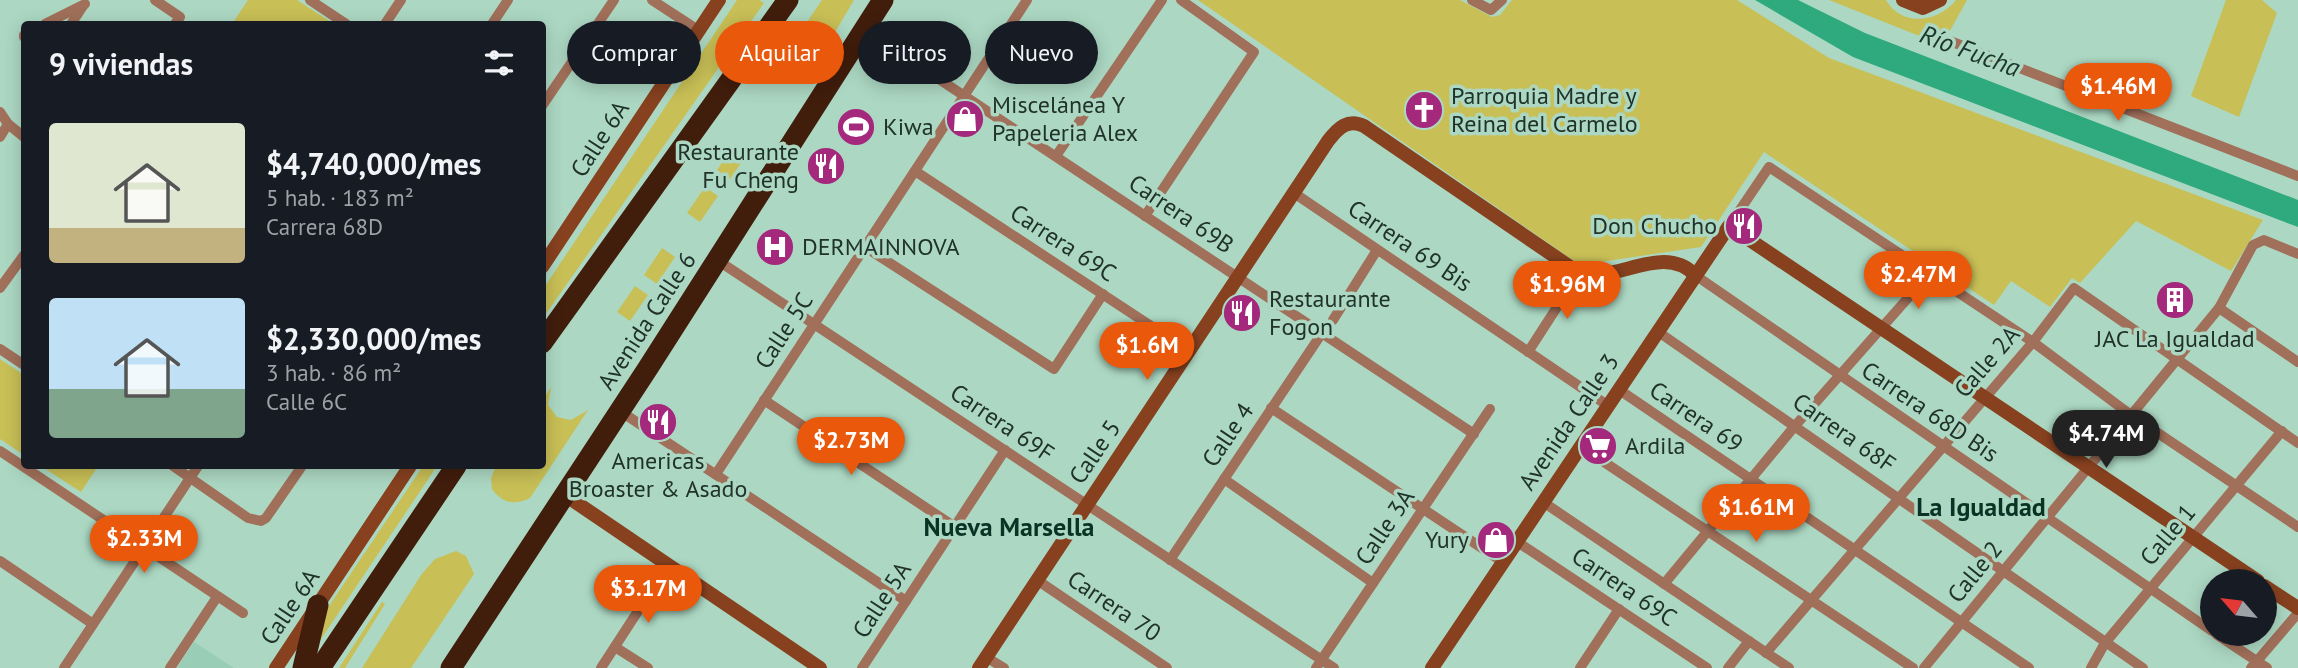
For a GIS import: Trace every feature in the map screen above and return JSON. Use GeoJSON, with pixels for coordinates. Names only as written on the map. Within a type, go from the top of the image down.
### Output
{"type":"FeatureCollection","features":[{"type":"Feature","properties":{"kind":"highway"},"geometry":{"type":"LineString","coordinates":[[546,336],[788,0]]}},
{"type":"Feature","properties":{"kind":"highway","name":"Avenida Calle 6"},"geometry":{"type":"LineString","coordinates":[[870,21],[883,0]]}},
{"type":"Feature","properties":{"kind":"highway","name":"Avenida Calle 6"},"geometry":{"type":"LineString","coordinates":[[451,668],[718,260],[858,39]]}},
{"type":"Feature","properties":{"kind":"highway"},"geometry":{"type":"LineString","coordinates":[[320,668],[454,469]]}},
{"type":"Feature","properties":{"kind":"highway"},"geometry":{"type":"LineString","coordinates":[[303,668],[318,605]]}},
{"type":"Feature","properties":{"kind":"street"},"geometry":{"type":"LineString","coordinates":[[155,0],[178,21]]}},
{"type":"Feature","properties":{"kind":"street"},"geometry":{"type":"LineString","coordinates":[[310,0],[342,21]]}},
{"type":"Feature","properties":{"kind":"street"},"geometry":{"type":"LineString","coordinates":[[387,21],[401,0]]}},
{"type":"Feature","properties":{"kind":"street"},"geometry":{"type":"LineString","coordinates":[[494,21],[509,0]]}},
{"type":"Feature","properties":{"kind":"street"},"geometry":{"type":"LineString","coordinates":[[546,100],[614,0]]}},
{"type":"Feature","properties":{"kind":"street"},"geometry":{"type":"LineString","coordinates":[[652,0],[684,21]]}},
{"type":"Feature","properties":{"kind":"street","name":"Calle 6A"},"geometry":{"type":"LineString","coordinates":[[701,26],[719,0]]}},
{"type":"Feature","properties":{"kind":"street","name":"Calle 5C"},"geometry":{"type":"LineString","coordinates":[[716,474],[1027,0]]}},
{"type":"Feature","properties":{"kind":"street"},"geometry":{"type":"LineString","coordinates":[[1056,156],[1162,0]]}},
{"type":"Feature","properties":{"kind":"street"},"geometry":{"type":"LineString","coordinates":[[1145,216],[1254,52],[1181,0]]}},
{"type":"Feature","properties":{"kind":"street"},"geometry":{"type":"LineString","coordinates":[[1472,0],[1491,10],[1502,0]]}},
{"type":"Feature","properties":{"kind":"street"},"geometry":{"type":"LineString","coordinates":[[1903,0],[1923,8],[1940,0]]}},
{"type":"Feature","properties":{"kind":"street"},"geometry":{"type":"LineString","coordinates":[[51,21],[86,2]]}},
{"type":"Feature","properties":{"kind":"street"},"geometry":{"type":"LineString","coordinates":[[73,21],[86,2]]}},
{"type":"Feature","properties":{"kind":"street"},"geometry":{"type":"LineString","coordinates":[[1950,41],[2298,176]]}},
{"type":"Feature","properties":{"kind":"street","name":"Calle 6A"},"geometry":{"type":"LineString","coordinates":[[546,261],[662,84]]}},
{"type":"Feature","properties":{"kind":"street","name":"Carrera 69B"},"geometry":{"type":"LineString","coordinates":[[946,84],[1474,433]]}},
{"type":"Feature","properties":{"kind":"street"},"geometry":{"type":"LineString","coordinates":[[0,112],[8,124],[21,135]]}},
{"type":"Feature","properties":{"kind":"street","name":"Calle 5"},"geometry":{"type":"LineString","coordinates":[[982,662],[1328,141],[1345,124],[1355,122],[1364,126],[1579,273]]}},
{"type":"Feature","properties":{"kind":"street"},"geometry":{"type":"LineString","coordinates":[[0,136],[8,124]]}},
{"type":"Feature","properties":{"kind":"street","name":"Avenida Calle 3"},"geometry":{"type":"LineString","coordinates":[[1432,668],[1769,167],[1930,273]]}},
{"type":"Feature","properties":{"kind":"street","name":"Carrera 69C"},"geometry":{"type":"LineString","coordinates":[[915,171],[1189,351]]}},
{"type":"Feature","properties":{"kind":"street","name":"Carrera 69 Bis"},"geometry":{"type":"LineString","coordinates":[[1294,193],[1607,405]]}},
{"type":"Feature","properties":{"kind":"street"},"geometry":{"type":"LineString","coordinates":[[1729,226],[2240,569]]}},
{"type":"Feature","properties":{"kind":"street","name":"Calle 2"},"geometry":{"type":"LineString","coordinates":[[1924,668],[2219,308],[2253,246],[2264,240],[2298,254]]}},
{"type":"Feature","properties":{"kind":"street"},"geometry":{"type":"LineString","coordinates":[[865,247],[1054,369],[1103,294]]}},
{"type":"Feature","properties":{"kind":"street"},"geometry":{"type":"LineString","coordinates":[[1333,320],[1377,250]]}},
{"type":"Feature","properties":{"kind":"street"},"geometry":{"type":"LineString","coordinates":[[0,288],[21,259]]}},
{"type":"Feature","properties":{"kind":"street","name":"Carrera 69F"},"geometry":{"type":"LineString","coordinates":[[718,260],[1170,560],[1318,664],[1334,668]]}},
{"type":"Feature","properties":{"kind":"street"},"geometry":{"type":"LineString","coordinates":[[1528,352],[1579,273],[1594,275],[1674,261],[1687,267],[1695,275]]}},
{"type":"Feature","properties":{"kind":"street"},"geometry":{"type":"LineString","coordinates":[[1664,584],[1794,426],[1930,273],[2033,342],[2131,415],[2238,484],[2298,527]]}},
{"type":"Feature","properties":{"kind":"street","name":"Carrera 68D Bis"},"geometry":{"type":"LineString","coordinates":[[1695,275],[2200,623]]}},
{"type":"Feature","properties":{"kind":"street","name":"Calle 2A"},"geometry":{"type":"LineString","coordinates":[[1766,653],[2033,342],[2074,288],[2176,360]]}},
{"type":"Feature","properties":{"kind":"street"},"geometry":{"type":"LineString","coordinates":[[2219,308],[2298,362]]}},
{"type":"Feature","properties":{"kind":"street","name":"Carrera 68F"},"geometry":{"type":"LineString","coordinates":[[1657,331],[2143,668]]}},
{"type":"Feature","properties":{"kind":"street","name":"Calle 4"},"geometry":{"type":"LineString","coordinates":[[1170,560],[1322,333]]}},
{"type":"Feature","properties":{"kind":"street"},"geometry":{"type":"LineString","coordinates":[[0,349],[21,363]]}},
{"type":"Feature","properties":{"kind":"street"},"geometry":{"type":"LineString","coordinates":[[2176,360],[2298,443]]}},
{"type":"Feature","properties":{"kind":"street","name":"Carrera 69"},"geometry":{"type":"LineString","coordinates":[[1618,389],[2029,668]]}},
{"type":"Feature","properties":{"kind":"street"},"geometry":{"type":"LineString","coordinates":[[764,400],[955,527]]}},
{"type":"Feature","properties":{"kind":"street"},"geometry":{"type":"LineString","coordinates":[[1271,408],[1503,562]]}},
{"type":"Feature","properties":{"kind":"street","name":"Calle 3A"},"geometry":{"type":"LineString","coordinates":[[1318,664],[1490,409]]}},
{"type":"Feature","properties":{"kind":"street"},"geometry":{"type":"LineString","coordinates":[[620,411],[906,601]]}},
{"type":"Feature","properties":{"kind":"street","name":"Calle 1"},"geometry":{"type":"LineString","coordinates":[[2091,668],[2105,643],[2282,431]]}},
{"type":"Feature","properties":{"kind":"street"},"geometry":{"type":"LineString","coordinates":[[1580,446],[1913,668]]}},
{"type":"Feature","properties":{"kind":"street","name":"Calle 5A"},"geometry":{"type":"LineString","coordinates":[[862,668],[1005,450]]}},
{"type":"Feature","properties":{"kind":"street"},"geometry":{"type":"LineString","coordinates":[[0,452],[21,466]]}},
{"type":"Feature","properties":{"kind":"street"},"geometry":{"type":"LineString","coordinates":[[26,469],[243,613]]}},
{"type":"Feature","properties":{"kind":"street"},"geometry":{"type":"LineString","coordinates":[[178,469],[255,521],[266,518],[300,469]]}},
{"type":"Feature","properties":{"kind":"street"},"geometry":{"type":"LineString","coordinates":[[64,668],[196,469]]}},
{"type":"Feature","properties":{"kind":"street","name":"Calle 6A"},"geometry":{"type":"LineString","coordinates":[[276,668],[408,469]]}},
{"type":"Feature","properties":{"kind":"street"},"geometry":{"type":"LineString","coordinates":[[1224,479],[1373,583]]}},
{"type":"Feature","properties":{"kind":"street"},"geometry":{"type":"LineString","coordinates":[[565,495],[820,668]]}},
{"type":"Feature","properties":{"kind":"street"},"geometry":{"type":"LineString","coordinates":[[1543,502],[1788,668]]}},
{"type":"Feature","properties":{"kind":"street","name":"Carrera 69C"},"geometry":{"type":"LineString","coordinates":[[1516,541],[1707,668]]}},
{"type":"Feature","properties":{"kind":"street"},"geometry":{"type":"LineString","coordinates":[[0,561],[93,624]]}},
{"type":"Feature","properties":{"kind":"street"},"geometry":{"type":"LineString","coordinates":[[601,668],[668,565]]}},
{"type":"Feature","properties":{"kind":"street","name":"Carrera 70"},"geometry":{"type":"LineString","coordinates":[[1037,580],[1167,668]]}},
{"type":"Feature","properties":{"kind":"street"},"geometry":{"type":"LineString","coordinates":[[2254,664],[2298,610],[2277,595]]}},
{"type":"Feature","properties":{"kind":"street"},"geometry":{"type":"LineString","coordinates":[[170,668],[217,597]]}},
{"type":"Feature","properties":{"kind":"street"},"geometry":{"type":"LineString","coordinates":[[1580,668],[1619,609]]}},
{"type":"Feature","properties":{"kind":"street"},"geometry":{"type":"LineString","coordinates":[[1728,668],[1748,641]]}},
{"type":"Feature","properties":{"kind":"street"},"geometry":{"type":"LineString","coordinates":[[2231,646],[2254,664],[2267,668]]}},
{"type":"Feature","properties":{"kind":"street"},"geometry":{"type":"LineString","coordinates":[[615,647],[648,668]]}},
{"type":"Feature","properties":{"kind":"street"},"geometry":{"type":"LineString","coordinates":[[982,662],[1004,668]]}},
{"type":"Feature","properties":{"kind":"shaded area"},"geometry":{"type":"Polygon","coordinates":[[[248,0],[297,0],[329,21],[234,21],[248,0]]]}},
{"type":"Feature","properties":{"kind":"shaded area"},"geometry":{"type":"Polygon","coordinates":[[[737,0],[759,0],[764,3],[751,21],[723,21],[737,0]]]}},
{"type":"Feature","properties":{"kind":"shaded area"},"geometry":{"type":"Polygon","coordinates":[[[822,0],[854,0],[842,21],[808,21],[822,0]]]}},
{"type":"Feature","properties":{"kind":"shaded area"},"geometry":{"type":"Polygon","coordinates":[[[1198,0],[1460,0],[1492,17],[1500,15],[1512,0],[1737,0],[1829,58],[2263,220],[2231,271],[2136,221],[2080,283],[2072,278],[2050,307],[2011,281],[1994,305],[1764,152],[1701,247],[1580,265],[1198,0]]]}},
{"type":"Feature","properties":{"kind":"shaded area"},"geometry":{"type":"Polygon","coordinates":[[[1755,0],[1798,0],[1865,33],[2298,200],[2298,227],[1853,57],[1755,0]]]}},
{"type":"Feature","properties":{"kind":"shaded area"},"geometry":{"type":"Polygon","coordinates":[[[1829,0],[1886,0],[1901,15],[1921,19],[1940,13],[1956,0],[1967,0],[1942,45],[1829,0]]]}},
{"type":"Feature","properties":{"kind":"shaded area"},"geometry":{"type":"Polygon","coordinates":[[[2226,0],[2262,0],[2277,13],[2239,117],[2191,96],[2226,0]]]}},
{"type":"Feature","properties":{"kind":"shaded area"},"geometry":{"type":"Polygon","coordinates":[[[715,33],[715,73],[546,314],[546,285],[681,84],[701,84],[701,54],[715,33]]]}},
{"type":"Feature","properties":{"kind":"shaded area"},"geometry":{"type":"Polygon","coordinates":[[[735,144],[748,153],[730,179],[717,170],[735,144]]]}},
{"type":"Feature","properties":{"kind":"shaded area"},"geometry":{"type":"Polygon","coordinates":[[[705,187],[718,196],[700,222],[687,213],[705,187]]]}},
{"type":"Feature","properties":{"kind":"shaded area"},"geometry":{"type":"Polygon","coordinates":[[[662,248],[675,257],[657,284],[644,275],[662,248]]]}},
{"type":"Feature","properties":{"kind":"shaded area"},"geometry":{"type":"Polygon","coordinates":[[[635,286],[648,295],[630,321],[617,312],[635,286]]]}},
{"type":"Feature","properties":{"kind":"shaded area"},"geometry":{"type":"Polygon","coordinates":[[[0,359],[21,373],[21,453],[0,439],[0,359]]]}},
{"type":"Feature","properties":{"kind":"shaded area"},"geometry":{"type":"Polygon","coordinates":[[[551,387],[548,405],[557,417],[571,420],[588,410],[530,498],[509,502],[492,489],[491,478],[495,469],[546,469],[546,394],[551,387]]]}},
{"type":"Feature","properties":{"kind":"shaded area"},"geometry":{"type":"Polygon","coordinates":[[[46,469],[96,469],[81,492],[46,469]]]}},
{"type":"Feature","properties":{"kind":"shaded area"},"geometry":{"type":"Polygon","coordinates":[[[421,469],[435,469],[317,645],[323,615],[421,469]]]}},
{"type":"Feature","properties":{"kind":"shaded area"},"geometry":{"type":"Polygon","coordinates":[[[456,551],[466,556],[474,574],[411,668],[362,668],[421,575],[435,559],[456,551]]]}},
{"type":"Feature","properties":{"kind":"shaded area"},"geometry":{"type":"Polygon","coordinates":[[[382,602],[385,604],[345,668],[339,668],[382,602]]]}},
{"type":"Feature","properties":{"kind":"shaded area"},"geometry":{"type":"Polygon","coordinates":[[[194,642],[234,668],[177,668],[194,642]]]}},
{"type":"Feature","properties":{"kind":"place","name":"Parroquia Madre y Reina del Carmelo"},"geometry":{"type":"Point","coordinates":[1424,110]}},
{"type":"Feature","properties":{"kind":"place","name":"Miscelánea Y Papeleria Alex"},"geometry":{"type":"Point","coordinates":[965,119]}},
{"type":"Feature","properties":{"kind":"place","name":"Kiwa"},"geometry":{"type":"Point","coordinates":[856,127]}},
{"type":"Feature","properties":{"kind":"place","name":"Restaurante Fu Cheng"},"geometry":{"type":"Point","coordinates":[826,166]}},
{"type":"Feature","properties":{"kind":"place","name":"Don Chucho"},"geometry":{"type":"Point","coordinates":[1744,226]}},
{"type":"Feature","properties":{"kind":"place","name":"DERMAINNOVA"},"geometry":{"type":"Point","coordinates":[775,247]}},
{"type":"Feature","properties":{"kind":"place","name":"JAC La Igualdad"},"geometry":{"type":"Point","coordinates":[2175,300]}},
{"type":"Feature","properties":{"kind":"place","name":"Restaurante Fogon"},"geometry":{"type":"Point","coordinates":[1242,313]}},
{"type":"Feature","properties":{"kind":"place","name":"Americas Broaster & Asado"},"geometry":{"type":"Point","coordinates":[658,422]}},
{"type":"Feature","properties":{"kind":"place","name":"Ardila"},"geometry":{"type":"Point","coordinates":[1598,446]}},
{"type":"Feature","properties":{"kind":"place","name":"Yury"},"geometry":{"type":"Point","coordinates":[1496,540]}},
{"type":"Feature","properties":{"kind":"district","name":"La Igualdad"},"geometry":{"type":"Point","coordinates":[1981,507]}},
{"type":"Feature","properties":{"kind":"district","name":"Nueva Marsella"},"geometry":{"type":"Point","coordinates":[1009,527]}},
{"type":"Feature","properties":{"kind":"water label","name":"Río Fucha"},"geometry":{"type":"Point","coordinates":[1970,51]}}]}
